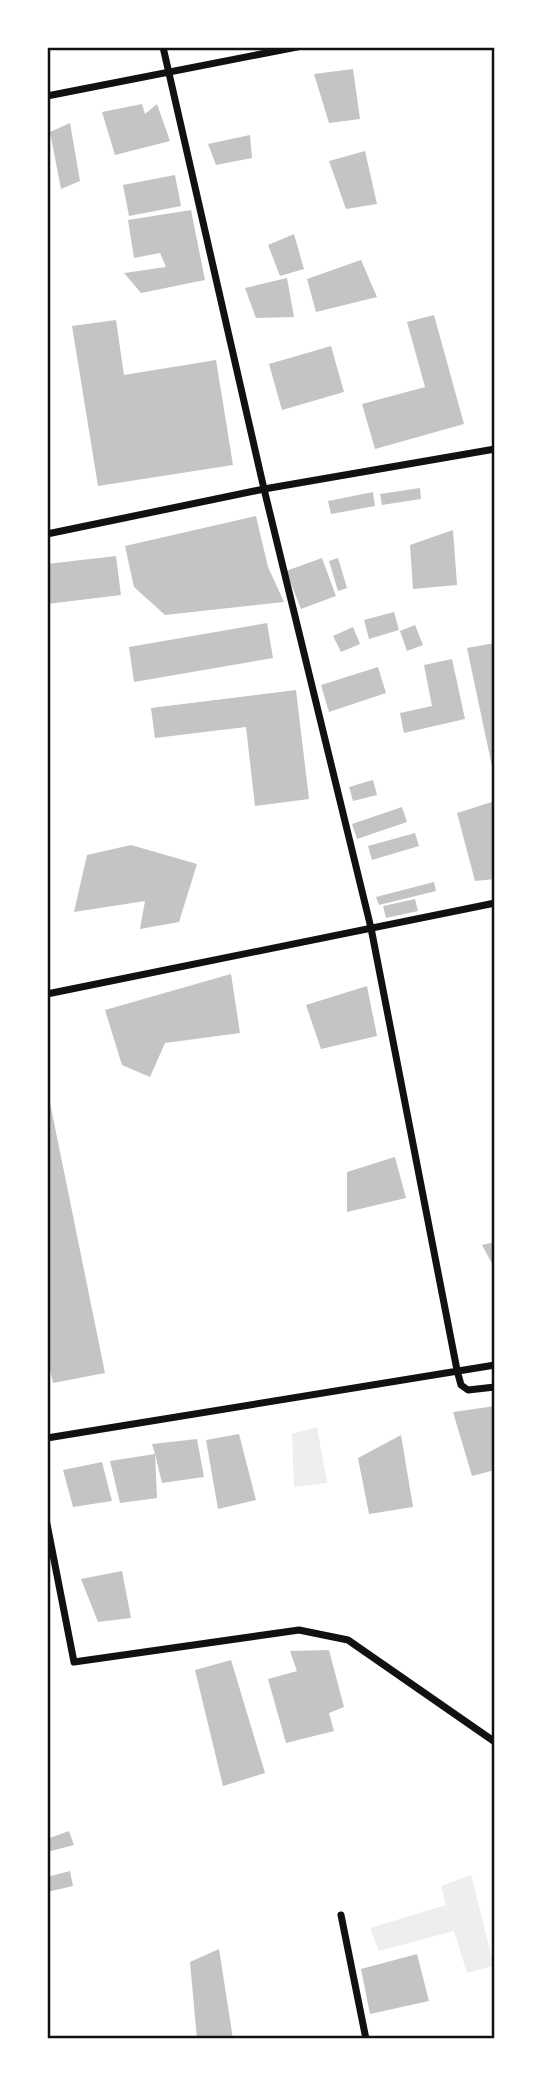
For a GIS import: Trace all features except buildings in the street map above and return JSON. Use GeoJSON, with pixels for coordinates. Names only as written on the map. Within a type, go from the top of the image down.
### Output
{"type":"FeatureCollection","features":[{"type":"Feature","properties":{"kind":"street"},"geometry":{"type":"LineString","coordinates":[[163,47],[264,489],[371,929],[457,1370],[461,1385],[468,1390],[495,1387]]}},
{"type":"Feature","properties":{"kind":"street"},"geometry":{"type":"LineString","coordinates":[[47,96],[297,47]]}},
{"type":"Feature","properties":{"kind":"street"},"geometry":{"type":"LineString","coordinates":[[47,534],[264,489],[495,449]]}},
{"type":"Feature","properties":{"kind":"street"},"geometry":{"type":"LineString","coordinates":[[47,994],[495,903]]}},
{"type":"Feature","properties":{"kind":"street"},"geometry":{"type":"LineString","coordinates":[[47,1438],[495,1365]]}},
{"type":"Feature","properties":{"kind":"street"},"geometry":{"type":"LineString","coordinates":[[47,1524],[74,1662],[299,1630],[348,1640],[495,1742]]}},
{"type":"Feature","properties":{"kind":"street"},"geometry":{"type":"LineString","coordinates":[[341,1915],[366,2039]]}},
{"type":"Feature","properties":{"kind":"shaded area"},"geometry":{"type":"Polygon","coordinates":[[[317,1427],[327,1483],[294,1487],[292,1434],[317,1427]]]}},
{"type":"Feature","properties":{"kind":"shaded area"},"geometry":{"type":"Polygon","coordinates":[[[471,1875],[494,1966],[467,1973],[454,1931],[379,1951],[370,1928],[446,1905],[441,1886],[471,1875]]]}}]}
